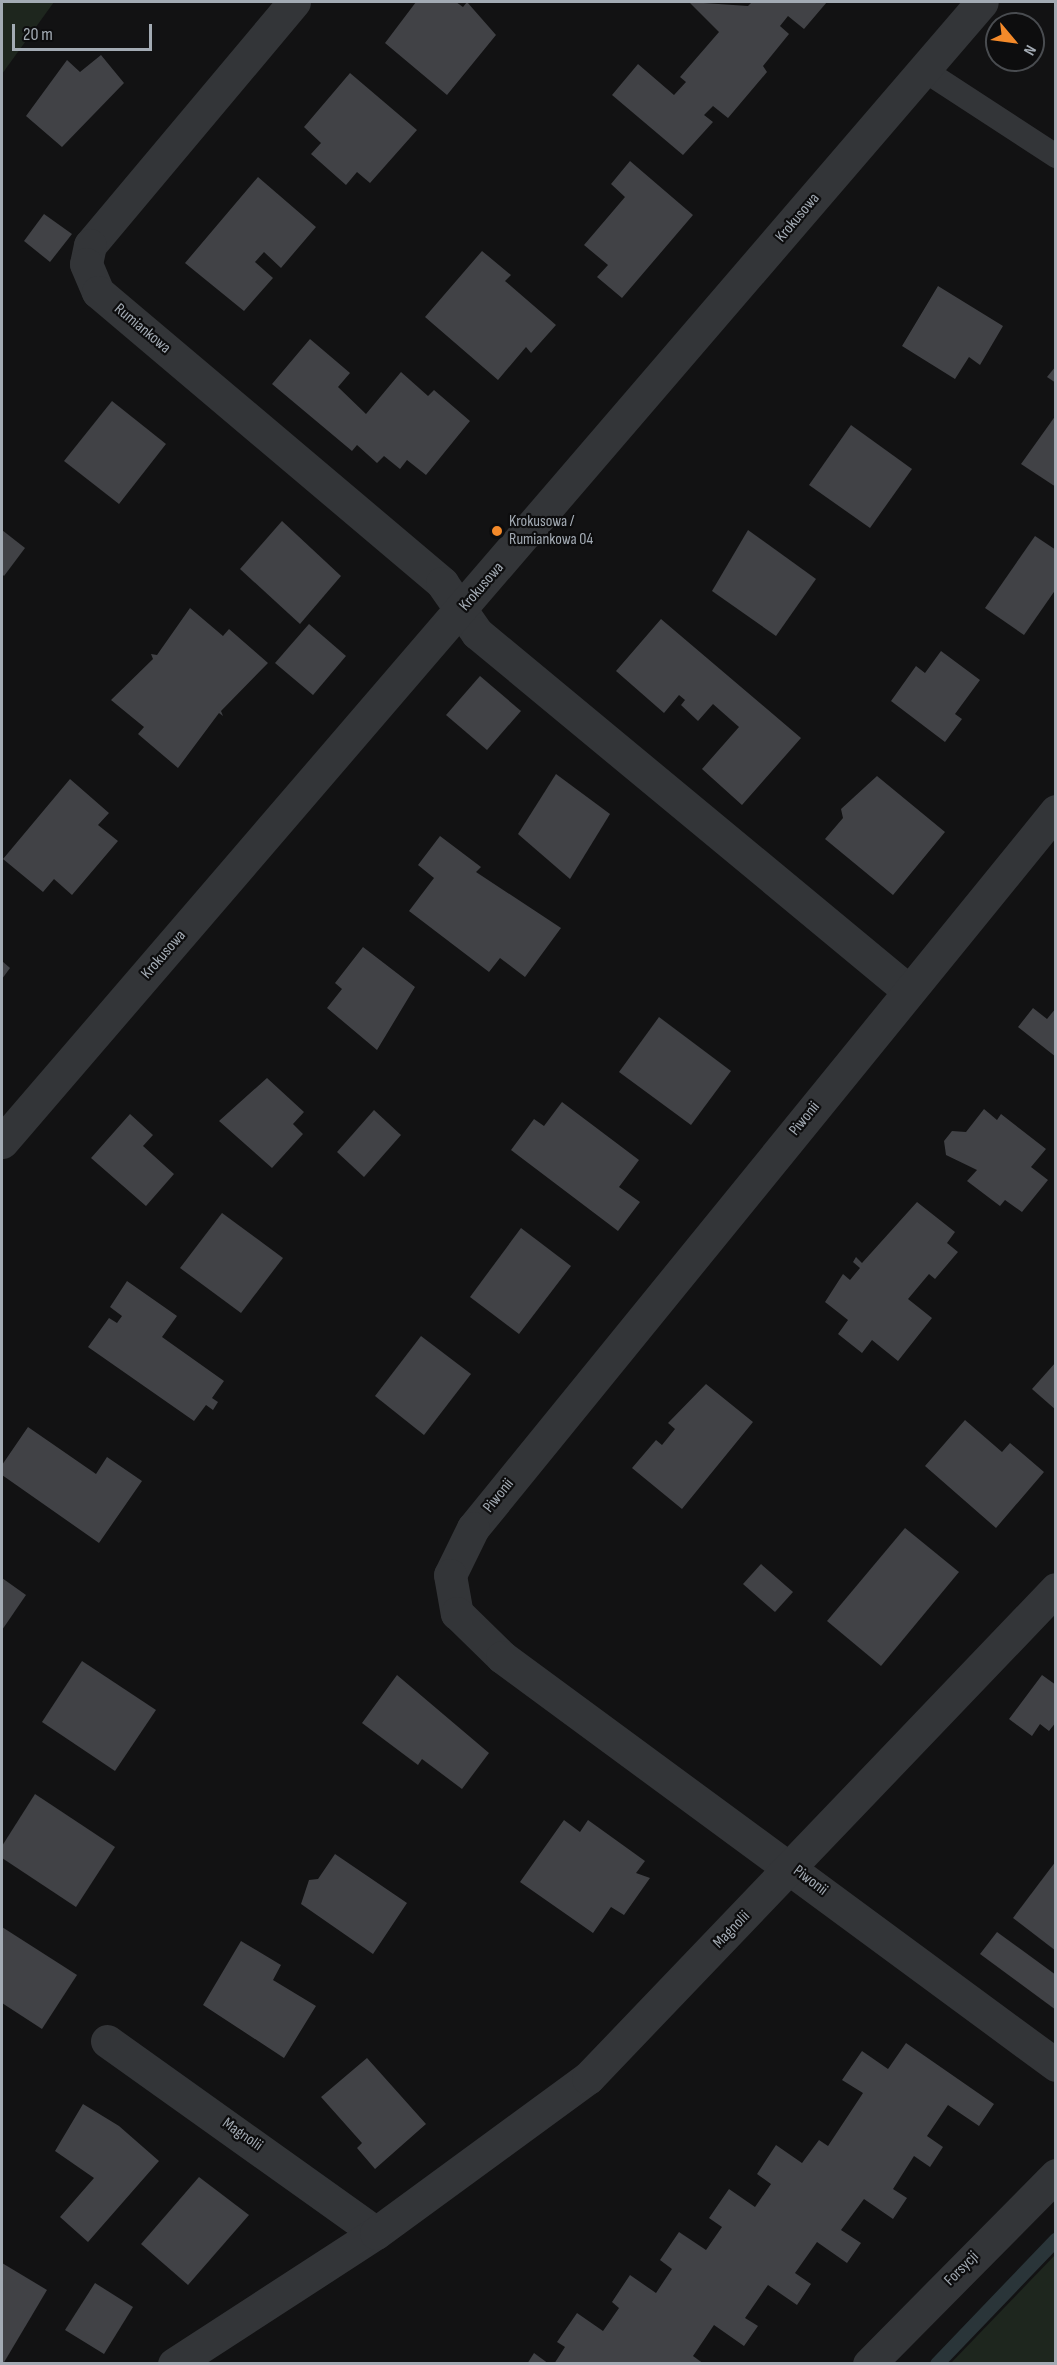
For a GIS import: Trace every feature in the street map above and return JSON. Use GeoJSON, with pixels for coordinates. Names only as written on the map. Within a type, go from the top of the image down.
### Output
{"type":"FeatureCollection","features":[{"type":"Feature","properties":{"kind":"street","name":"Rumiankowa"},"geometry":{"type":"LineString","coordinates":[[294,2],[104,225],[86,264],[98,291],[442,583],[477,633],[909,991]]}},
{"type":"Feature","properties":{"kind":"street","name":"Krokusowa"},"geometry":{"type":"LineString","coordinates":[[2,1142],[462,610],[981,2]]}},
{"type":"Feature","properties":{"kind":"street","name":"Piwonii"},"geometry":{"type":"LineString","coordinates":[[1056,811],[473,1528],[450,1575],[457,1613],[502,1657],[793,1868],[1056,2065]]}},
{"type":"Feature","properties":{"kind":"street","name":"Magnolii"},"geometry":{"type":"LineString","coordinates":[[174,2364],[376,2233],[588,2078],[793,1868],[1056,1589]]}},
{"type":"Feature","properties":{"kind":"street","name":"Magnolii"},"geometry":{"type":"LineString","coordinates":[[107,2041],[376,2233]]}},
{"type":"Feature","properties":{"kind":"street","name":"Forsycji"},"geometry":{"type":"LineString","coordinates":[[869,2364],[1056,2175]]}},
{"type":"Feature","properties":{"kind":"lane"},"geometry":{"type":"LineString","coordinates":[[924,70],[1056,156]]}},
{"type":"Feature","properties":{"kind":"shaded area"},"geometry":{"type":"Polygon","coordinates":[[[2,2],[54,2],[2,74],[2,2]]]}},
{"type":"Feature","properties":{"kind":"shaded area"},"geometry":{"type":"Polygon","coordinates":[[[1055,2255],[1055,2363],[951,2363],[1055,2255]]]}},
{"type":"Feature","properties":{"kind":"building"},"geometry":{"type":"Polygon","coordinates":[[[416,2],[456,2],[463,7],[467,2],[496,35],[447,95],[385,43],[416,2]]]}},
{"type":"Feature","properties":{"kind":"building"},"geometry":{"type":"Polygon","coordinates":[[[689,2],[748,6],[752,2],[827,2],[804,29],[788,16],[780,26],[789,34],[763,66],[767,72],[728,118],[713,106],[704,115],[713,122],[683,155],[612,95],[638,64],[674,95],[686,82],[680,77],[719,32],[689,2]]]}},
{"type":"Feature","properties":{"kind":"building"},"geometry":{"type":"Polygon","coordinates":[[[101,55],[124,83],[62,147],[26,116],[67,60],[80,72],[101,55]]]}},
{"type":"Feature","properties":{"kind":"building"},"geometry":{"type":"Polygon","coordinates":[[[350,73],[417,130],[370,183],[357,172],[346,185],[311,154],[321,143],[304,127],[350,73]]]}},
{"type":"Feature","properties":{"kind":"building"},"geometry":{"type":"Polygon","coordinates":[[[630,161],[693,215],[622,298],[597,277],[608,265],[584,245],[625,197],[611,184],[630,161]]]}},
{"type":"Feature","properties":{"kind":"building"},"geometry":{"type":"Polygon","coordinates":[[[258,177],[316,227],[281,268],[264,252],[255,262],[273,278],[244,311],[185,263],[258,177]]]}},
{"type":"Feature","properties":{"kind":"building"},"geometry":{"type":"Polygon","coordinates":[[[44,214],[72,234],[50,262],[24,241],[44,214]]]}},
{"type":"Feature","properties":{"kind":"building"},"geometry":{"type":"Polygon","coordinates":[[[482,251],[511,275],[505,281],[556,325],[531,353],[526,347],[498,380],[425,317],[482,251]]]}},
{"type":"Feature","properties":{"kind":"building"},"geometry":{"type":"Polygon","coordinates":[[[938,286],[1003,326],[980,365],[969,357],[955,379],[902,346],[938,286]]]}},
{"type":"Feature","properties":{"kind":"building"},"geometry":{"type":"Polygon","coordinates":[[[310,339],[350,373],[338,387],[366,414],[401,372],[428,396],[434,390],[470,421],[426,475],[407,460],[400,469],[384,456],[377,463],[357,445],[352,451],[272,384],[310,339]]]}},
{"type":"Feature","properties":{"kind":"building"},"geometry":{"type":"Polygon","coordinates":[[[1056,366],[1056,383],[1047,377],[1056,366]]]}},
{"type":"Feature","properties":{"kind":"building"},"geometry":{"type":"Polygon","coordinates":[[[112,401],[166,444],[119,504],[64,461],[112,401]]]}},
{"type":"Feature","properties":{"kind":"building"},"geometry":{"type":"Polygon","coordinates":[[[1056,415],[1056,487],[1021,464],[1056,415]]]}},
{"type":"Feature","properties":{"kind":"building"},"geometry":{"type":"Polygon","coordinates":[[[851,425],[912,469],[870,528],[809,485],[851,425]]]}},
{"type":"Feature","properties":{"kind":"building"},"geometry":{"type":"Polygon","coordinates":[[[282,521],[341,576],[300,624],[240,569],[282,521]]]}},
{"type":"Feature","properties":{"kind":"building"},"geometry":{"type":"Polygon","coordinates":[[[2,530],[25,548],[4,576],[2,574],[2,530]]]}},
{"type":"Feature","properties":{"kind":"building"},"geometry":{"type":"Polygon","coordinates":[[[748,530],[816,579],[776,636],[712,591],[748,530]]]}},
{"type":"Feature","properties":{"kind":"building"},"geometry":{"type":"Polygon","coordinates":[[[1035,536],[1056,550],[1056,589],[1024,635],[985,608],[1035,536]]]}},
{"type":"Feature","properties":{"kind":"building"},"geometry":{"type":"Polygon","coordinates":[[[190,608],[223,636],[229,629],[268,663],[221,711],[223,716],[219,713],[178,768],[138,734],[144,727],[111,700],[153,659],[151,654],[157,655],[190,608]]]}},
{"type":"Feature","properties":{"kind":"building"},"geometry":{"type":"Polygon","coordinates":[[[661,619],[801,738],[742,805],[702,769],[739,727],[713,704],[698,721],[681,705],[685,700],[679,695],[664,713],[616,671],[661,619]]]}},
{"type":"Feature","properties":{"kind":"building"},"geometry":{"type":"Polygon","coordinates":[[[309,624],[346,656],[313,695],[275,663],[309,624]]]}},
{"type":"Feature","properties":{"kind":"building"},"geometry":{"type":"Polygon","coordinates":[[[941,651],[980,680],[955,714],[962,719],[945,742],[891,701],[916,666],[925,673],[941,651]]]}},
{"type":"Feature","properties":{"kind":"building"},"geometry":{"type":"Polygon","coordinates":[[[480,676],[521,711],[487,750],[446,715],[480,676]]]}},
{"type":"Feature","properties":{"kind":"building"},"geometry":{"type":"Polygon","coordinates":[[[556,774],[610,814],[570,879],[518,834],[556,774]]]}},
{"type":"Feature","properties":{"kind":"building"},"geometry":{"type":"Polygon","coordinates":[[[877,776],[945,832],[893,895],[825,839],[843,818],[841,809],[877,776]]]}},
{"type":"Feature","properties":{"kind":"building"},"geometry":{"type":"Polygon","coordinates":[[[70,779],[109,813],[98,825],[118,841],[72,895],[54,879],[43,892],[3,859],[70,779]]]}},
{"type":"Feature","properties":{"kind":"building"},"geometry":{"type":"Polygon","coordinates":[[[440,836],[481,867],[476,872],[561,928],[525,977],[500,958],[489,972],[409,911],[434,878],[418,865],[440,836]]]}},
{"type":"Feature","properties":{"kind":"building"},"geometry":{"type":"Polygon","coordinates":[[[363,947],[415,987],[377,1050],[327,1008],[342,989],[335,983],[363,947]]]}},
{"type":"Feature","properties":{"kind":"building"},"geometry":{"type":"Polygon","coordinates":[[[2,961],[10,968],[2,979],[2,961]]]}},
{"type":"Feature","properties":{"kind":"building"},"geometry":{"type":"Polygon","coordinates":[[[1033,1008],[1047,1019],[1056,1008],[1056,1057],[1018,1027],[1033,1008]]]}},
{"type":"Feature","properties":{"kind":"building"},"geometry":{"type":"Polygon","coordinates":[[[659,1017],[731,1071],[691,1125],[619,1072],[659,1017]]]}},
{"type":"Feature","properties":{"kind":"building"},"geometry":{"type":"Polygon","coordinates":[[[267,1078],[304,1112],[293,1124],[303,1134],[272,1168],[219,1121],[267,1078]]]}},
{"type":"Feature","properties":{"kind":"building"},"geometry":{"type":"Polygon","coordinates":[[[562,1102],[639,1160],[619,1187],[640,1202],[618,1231],[511,1150],[534,1119],[544,1126],[562,1102]]]}},
{"type":"Feature","properties":{"kind":"building"},"geometry":{"type":"Polygon","coordinates":[[[984,1109],[997,1120],[1001,1114],[1046,1149],[1031,1167],[1048,1180],[1022,1212],[1005,1200],[1000,1206],[967,1181],[977,1170],[946,1155],[944,1141],[952,1131],[966,1132],[984,1109]]]}},
{"type":"Feature","properties":{"kind":"building"},"geometry":{"type":"Polygon","coordinates":[[[374,1110],[401,1135],[364,1177],[337,1152],[374,1110]]]}},
{"type":"Feature","properties":{"kind":"building"},"geometry":{"type":"Polygon","coordinates":[[[130,1114],[153,1135],[143,1146],[174,1174],[146,1206],[91,1158],[130,1114]]]}},
{"type":"Feature","properties":{"kind":"building"},"geometry":{"type":"Polygon","coordinates":[[[917,1202],[955,1232],[947,1243],[958,1252],[935,1279],[929,1274],[908,1299],[932,1318],[898,1361],[872,1340],[862,1353],[838,1334],[848,1320],[825,1302],[843,1274],[850,1280],[860,1268],[853,1262],[856,1257],[862,1263],[917,1202]]]}},
{"type":"Feature","properties":{"kind":"building"},"geometry":{"type":"Polygon","coordinates":[[[222,1213],[283,1258],[241,1313],[180,1268],[222,1213]]]}},
{"type":"Feature","properties":{"kind":"building"},"geometry":{"type":"Polygon","coordinates":[[[521,1228],[571,1266],[519,1334],[470,1297],[521,1228]]]}},
{"type":"Feature","properties":{"kind":"building"},"geometry":{"type":"Polygon","coordinates":[[[127,1281],[177,1316],[162,1337],[224,1381],[212,1398],[218,1402],[213,1410],[206,1405],[194,1421],[88,1347],[109,1318],[117,1323],[122,1316],[110,1307],[127,1281]]]}},
{"type":"Feature","properties":{"kind":"building"},"geometry":{"type":"Polygon","coordinates":[[[421,1336],[471,1374],[424,1435],[375,1396],[421,1336]]]}},
{"type":"Feature","properties":{"kind":"building"},"geometry":{"type":"Polygon","coordinates":[[[1056,1362],[1056,1410],[1032,1389],[1056,1362]]]}},
{"type":"Feature","properties":{"kind":"building"},"geometry":{"type":"Polygon","coordinates":[[[706,1384],[753,1422],[682,1509],[632,1468],[656,1440],[662,1445],[675,1429],[668,1423],[706,1384]]]}},
{"type":"Feature","properties":{"kind":"building"},"geometry":{"type":"Polygon","coordinates":[[[965,1420],[1002,1452],[1010,1443],[1044,1472],[996,1528],[925,1466],[965,1420]]]}},
{"type":"Feature","properties":{"kind":"building"},"geometry":{"type":"Polygon","coordinates":[[[28,1427],[96,1474],[107,1457],[142,1481],[99,1543],[2,1475],[2,1465],[28,1427]]]}},
{"type":"Feature","properties":{"kind":"building"},"geometry":{"type":"Polygon","coordinates":[[[905,1528],[959,1572],[881,1666],[827,1621],[905,1528]]]}},
{"type":"Feature","properties":{"kind":"building"},"geometry":{"type":"Polygon","coordinates":[[[761,1564],[793,1592],[775,1612],[743,1584],[761,1564]]]}},
{"type":"Feature","properties":{"kind":"building"},"geometry":{"type":"Polygon","coordinates":[[[2,1578],[26,1595],[2,1630],[2,1578]]]}},
{"type":"Feature","properties":{"kind":"building"},"geometry":{"type":"Polygon","coordinates":[[[82,1661],[156,1710],[115,1771],[42,1722],[82,1661]]]}},
{"type":"Feature","properties":{"kind":"building"},"geometry":{"type":"Polygon","coordinates":[[[397,1675],[489,1753],[462,1789],[422,1759],[418,1765],[362,1723],[397,1675]]]}},
{"type":"Feature","properties":{"kind":"building"},"geometry":{"type":"Polygon","coordinates":[[[1042,1675],[1056,1685],[1056,1722],[1049,1731],[1040,1724],[1032,1736],[1009,1719],[1042,1675]]]}},
{"type":"Feature","properties":{"kind":"building"},"geometry":{"type":"Polygon","coordinates":[[[35,1794],[115,1847],[76,1907],[2,1858],[2,1846],[35,1794]]]}},
{"type":"Feature","properties":{"kind":"building"},"geometry":{"type":"Polygon","coordinates":[[[564,1820],[580,1832],[588,1820],[645,1861],[636,1873],[650,1878],[624,1915],[611,1907],[593,1933],[520,1882],[564,1820]]]}},
{"type":"Feature","properties":{"kind":"building"},"geometry":{"type":"Polygon","coordinates":[[[335,1854],[407,1903],[373,1954],[301,1904],[309,1880],[318,1879],[335,1854]]]}},
{"type":"Feature","properties":{"kind":"building"},"geometry":{"type":"Polygon","coordinates":[[[1056,1861],[1056,1951],[1013,1918],[1056,1861]]]}},
{"type":"Feature","properties":{"kind":"building"},"geometry":{"type":"Polygon","coordinates":[[[2,1927],[77,1975],[42,2029],[2,2003],[2,1927]]]}},
{"type":"Feature","properties":{"kind":"building"},"geometry":{"type":"Polygon","coordinates":[[[997,1932],[1056,1975],[1056,2010],[980,1954],[997,1932]]]}},
{"type":"Feature","properties":{"kind":"building"},"geometry":{"type":"Polygon","coordinates":[[[241,1941],[281,1965],[273,1980],[316,2006],[284,2058],[203,2005],[241,1941]]]}},
{"type":"Feature","properties":{"kind":"building"},"geometry":{"type":"Polygon","coordinates":[[[906,2043],[994,2104],[979,2126],[948,2105],[927,2136],[943,2147],[930,2167],[914,2156],[893,2189],[907,2198],[893,2219],[864,2199],[841,2230],[861,2243],[847,2263],[817,2242],[795,2273],[811,2284],[797,2305],[768,2285],[745,2318],[758,2326],[744,2346],[714,2325],[693,2356],[704,2364],[554,2364],[565,2347],[557,2342],[577,2313],[603,2331],[619,2308],[612,2302],[630,2275],[656,2293],[672,2269],[660,2260],[679,2232],[706,2250],[722,2227],[709,2218],[729,2189],[755,2207],[771,2184],[757,2174],[776,2145],[802,2163],[819,2140],[828,2146],[863,2093],[842,2080],[862,2051],[888,2069],[906,2043]]]}},
{"type":"Feature","properties":{"kind":"building"},"geometry":{"type":"Polygon","coordinates":[[[367,2058],[426,2124],[375,2169],[357,2148],[362,2143],[321,2097],[367,2058]]]}},
{"type":"Feature","properties":{"kind":"building"},"geometry":{"type":"Polygon","coordinates":[[[83,2104],[119,2126],[159,2161],[88,2242],[60,2217],[94,2178],[55,2151],[83,2104]]]}},
{"type":"Feature","properties":{"kind":"building"},"geometry":{"type":"Polygon","coordinates":[[[199,2177],[249,2215],[188,2285],[141,2244],[199,2177]]]}},
{"type":"Feature","properties":{"kind":"building"},"geometry":{"type":"Polygon","coordinates":[[[2,2263],[47,2290],[3,2364],[2,2364],[2,2263]]]}},
{"type":"Feature","properties":{"kind":"building"},"geometry":{"type":"Polygon","coordinates":[[[95,2283],[133,2307],[104,2354],[65,2330],[95,2283]]]}},
{"type":"Feature","properties":{"kind":"building"},"geometry":{"type":"Polygon","coordinates":[[[534,2353],[549,2364],[527,2364],[534,2353]]]}},
{"type":"Feature","properties":{"kind":"waterway"},"geometry":{"type":"LineString","coordinates":[[937,2364],[1056,2240]]}},
{"type":"Feature","properties":{"kind":"place","name":"Krokusowa / Rumiankowa 04"},"geometry":{"type":"Point","coordinates":[497,531]}}]}
